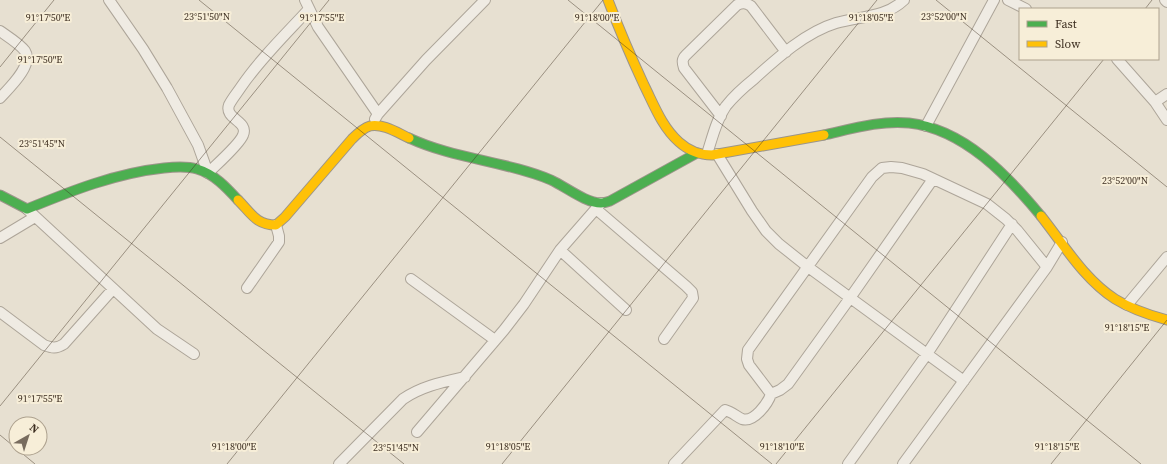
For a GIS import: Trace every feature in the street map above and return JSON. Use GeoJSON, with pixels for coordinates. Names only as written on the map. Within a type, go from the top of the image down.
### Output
{"type":"FeatureCollection","features":[{"type":"Feature","properties":{"kind":"main road"},"geometry":{"type":"LineString","coordinates":[[608,0],[628,51],[663,122],[673,136],[684,146],[702,154],[717,154],[877,125],[907,122],[936,129],[952,137],[993,166],[1013,184],[1024,195],[1101,289],[1127,306],[1167,320]]}},
{"type":"Feature","properties":{"kind":"main road"},"geometry":{"type":"LineString","coordinates":[[0,194],[27,209],[60,195],[118,176],[154,169],[198,169],[213,175],[260,222],[268,225],[276,225],[285,217],[352,140],[362,130],[370,126],[379,126],[389,129],[422,144],[466,157],[534,174],[555,182],[598,206],[702,154]]}},
{"type":"Feature","properties":{"kind":"street"},"geometry":{"type":"LineString","coordinates":[[109,0],[143,49],[167,88],[198,145],[208,173],[239,142],[244,134],[244,129],[240,123],[229,114],[228,109],[230,103],[248,77],[307,5],[318,27],[378,114]]}},
{"type":"Feature","properties":{"kind":"street"},"geometry":{"type":"LineString","coordinates":[[702,154],[725,107],[736,95],[786,52],[814,33],[836,23],[879,15],[899,5],[904,0]]}},
{"type":"Feature","properties":{"kind":"street"},"geometry":{"type":"LineString","coordinates":[[926,126],[994,0]]}},
{"type":"Feature","properties":{"kind":"street"},"geometry":{"type":"LineString","coordinates":[[1008,0],[1024,8]]}},
{"type":"Feature","properties":{"kind":"street"},"geometry":{"type":"LineString","coordinates":[[370,126],[378,114],[478,2]]}},
{"type":"Feature","properties":{"kind":"street"},"geometry":{"type":"LineString","coordinates":[[721,116],[684,68],[682,63],[683,58],[686,55],[737,5],[742,3],[746,3],[751,6],[786,52]]}},
{"type":"Feature","properties":{"kind":"street"},"geometry":{"type":"LineString","coordinates":[[0,31],[24,50],[27,57],[26,65],[22,72],[0,98]]}},
{"type":"Feature","properties":{"kind":"street"},"geometry":{"type":"LineString","coordinates":[[1118,60],[1155,102],[1167,120]]}},
{"type":"Feature","properties":{"kind":"street"},"geometry":{"type":"LineString","coordinates":[[1155,102],[1167,94]]}},
{"type":"Feature","properties":{"kind":"street"},"geometry":{"type":"LineString","coordinates":[[717,154],[752,211],[766,231],[779,244],[808,267],[964,381]]}},
{"type":"Feature","properties":{"kind":"street"},"geometry":{"type":"LineString","coordinates":[[771,394],[749,365],[747,359],[748,350],[872,177],[882,168],[902,168],[923,174],[987,204],[1012,224],[1047,267]]}},
{"type":"Feature","properties":{"kind":"street"},"geometry":{"type":"LineString","coordinates":[[771,394],[788,384],[933,179]]}},
{"type":"Feature","properties":{"kind":"street"},"geometry":{"type":"LineString","coordinates":[[417,432],[465,377],[524,304],[560,250],[598,206],[692,292],[693,298],[664,339]]}},
{"type":"Feature","properties":{"kind":"street"},"geometry":{"type":"LineString","coordinates":[[27,209],[156,329],[194,354]]}},
{"type":"Feature","properties":{"kind":"street"},"geometry":{"type":"LineString","coordinates":[[0,238],[35,217]]}},
{"type":"Feature","properties":{"kind":"street"},"geometry":{"type":"LineString","coordinates":[[848,464],[927,354],[1012,224]]}},
{"type":"Feature","properties":{"kind":"street"},"geometry":{"type":"LineString","coordinates":[[247,288],[279,242],[276,225]]}},
{"type":"Feature","properties":{"kind":"street"},"geometry":{"type":"LineString","coordinates":[[903,464],[1047,267],[1062,242]]}},
{"type":"Feature","properties":{"kind":"street"},"geometry":{"type":"LineString","coordinates":[[560,250],[626,310]]}},
{"type":"Feature","properties":{"kind":"street"},"geometry":{"type":"LineString","coordinates":[[1127,306],[1167,257]]}},
{"type":"Feature","properties":{"kind":"street"},"geometry":{"type":"LineString","coordinates":[[411,279],[495,340]]}},
{"type":"Feature","properties":{"kind":"street"},"geometry":{"type":"LineString","coordinates":[[0,312],[44,345],[52,348],[58,348],[64,344],[113,289]]}},
{"type":"Feature","properties":{"kind":"street"},"geometry":{"type":"LineString","coordinates":[[339,464],[403,400],[415,391],[465,377]]}},
{"type":"Feature","properties":{"kind":"street"},"geometry":{"type":"LineString","coordinates":[[674,464],[725,410],[734,413],[743,419],[750,419],[755,416],[769,401],[771,394]]}},
{"type":"Feature","properties":{"kind":"traffic: fast"},"geometry":{"type":"LineString","coordinates":[[824,135],[866,126],[898,122],[929,127],[948,134],[983,157],[999,171],[1014,185],[1041,216]]}},
{"type":"Feature","properties":{"kind":"traffic: fast"},"geometry":{"type":"LineString","coordinates":[[409,138],[444,151],[516,168],[534,174],[551,180],[589,200],[601,203],[610,201],[697,153]]}},
{"type":"Feature","properties":{"kind":"traffic: fast"},"geometry":{"type":"LineString","coordinates":[[0,195],[27,209],[77,189],[111,178],[146,170],[189,167],[209,174],[238,200]]}},
{"type":"Feature","properties":{"kind":"traffic: slow"},"geometry":{"type":"LineString","coordinates":[[608,0],[634,64],[659,115],[673,136],[687,148],[694,152],[712,155],[824,135]]}},
{"type":"Feature","properties":{"kind":"traffic: slow"},"geometry":{"type":"LineString","coordinates":[[238,200],[250,214],[259,221],[276,225],[285,217],[352,139],[367,127],[375,125],[380,126],[409,138]]}},
{"type":"Feature","properties":{"kind":"traffic: slow"},"geometry":{"type":"LineString","coordinates":[[1041,216],[1084,272],[1104,291],[1127,306],[1167,320]]}}]}
